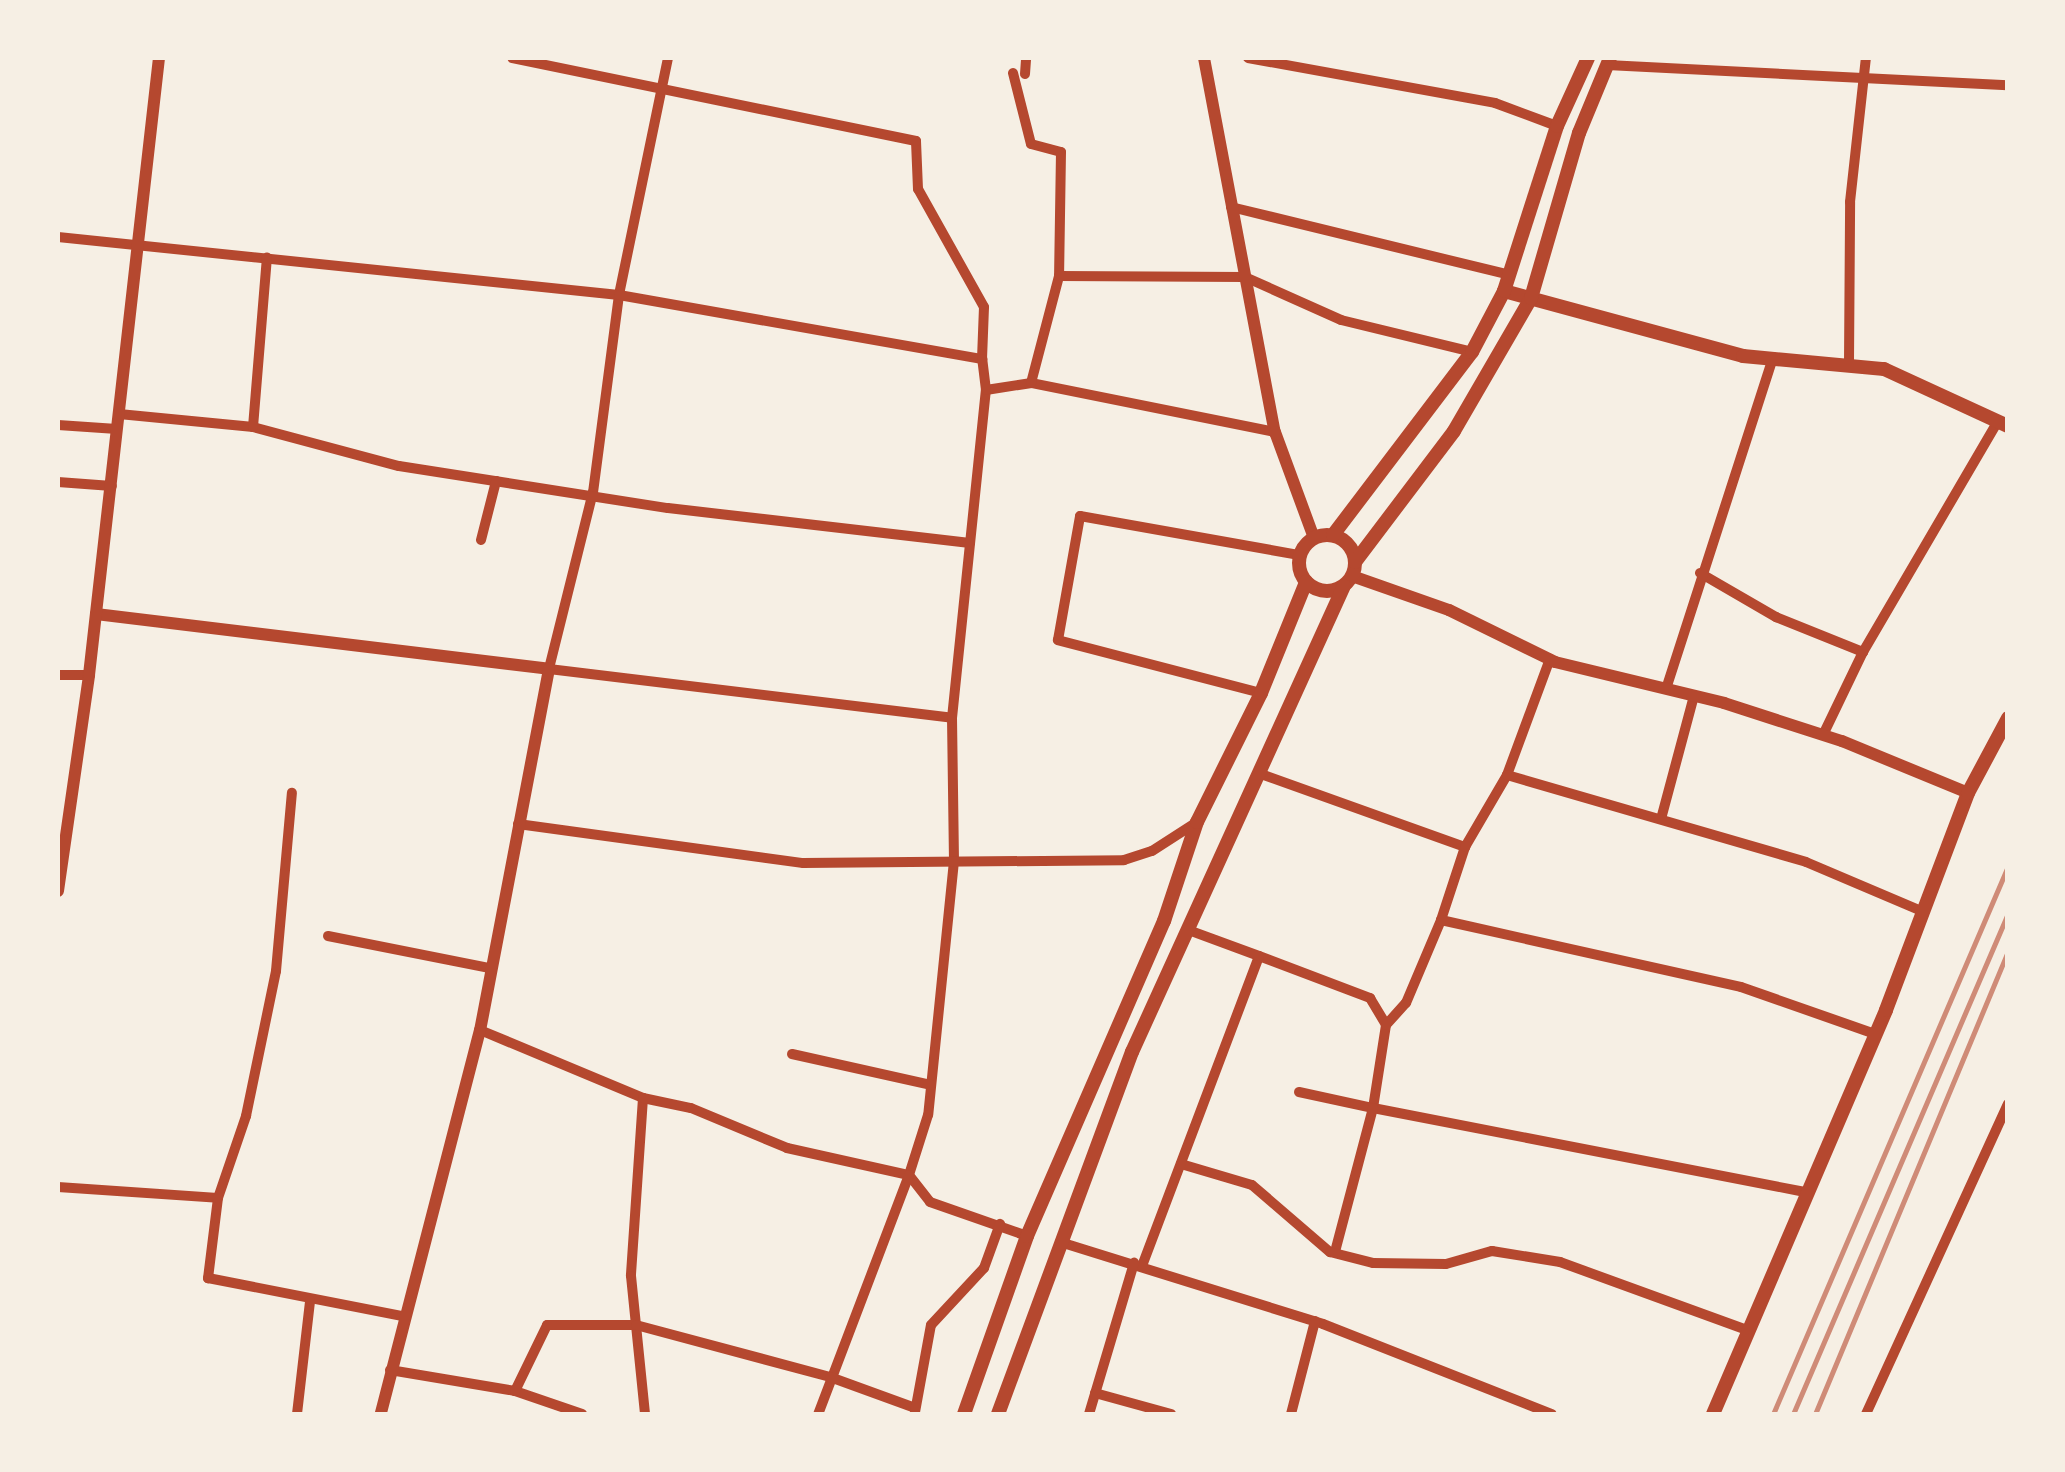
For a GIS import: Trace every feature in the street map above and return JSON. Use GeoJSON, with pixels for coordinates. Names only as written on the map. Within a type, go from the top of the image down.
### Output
{"type":"FeatureCollection","features":[{"type":"Feature","properties":{"kind":"main road"},"geometry":{"type":"LineString","coordinates":[[1333,535],[1472,352],[1504,291],[1557,126],[1588,58]]}},
{"type":"Feature","properties":{"kind":"main road"},"geometry":{"type":"LineString","coordinates":[[998,1414],[1132,1052],[1191,931],[1350,575],[1454,431],[1531,298],[1579,133],[1608,61]]}},
{"type":"Feature","properties":{"kind":"main road"},"geometry":{"type":"LineString","coordinates":[[1504,291],[1623,328],[1773,357],[1848,362],[1900,375],[2003,424]]}},
{"type":"Feature","properties":{"kind":"main road"},"geometry":{"type":"LineString","coordinates":[[964,1414],[1027,1236],[1164,921],[1197,822],[1261,693],[1306,582],[1300,555],[1314,538],[1333,535],[1349,546],[1350,575]]}},
{"type":"Feature","properties":{"kind":"main road"},"geometry":{"type":"LineString","coordinates":[[1306,582],[1326,592],[1350,575]]}},
{"type":"Feature","properties":{"kind":"main road"},"geometry":{"type":"LineString","coordinates":[[1713,1414],[1875,1034],[1968,793],[2008,718]]}},
{"type":"Feature","properties":{"kind":"street"},"geometry":{"type":"LineString","coordinates":[[58,891],[89,676],[159,58]]}},
{"type":"Feature","properties":{"kind":"street"},"geometry":{"type":"LineString","coordinates":[[512,58],[665,86],[916,141],[918,189],[984,307],[982,359],[986,390],[952,718],[954,860],[931,1085],[910,1175],[818,1414]]}},
{"type":"Feature","properties":{"kind":"street"},"geometry":{"type":"LineString","coordinates":[[381,1414],[402,1316],[480,1030],[549,669],[593,492],[620,295],[668,58]]}},
{"type":"Feature","properties":{"kind":"street"},"geometry":{"type":"LineString","coordinates":[[1026,58],[1018,73],[1031,144],[1061,152],[1059,276],[1031,383]]}},
{"type":"Feature","properties":{"kind":"street"},"geometry":{"type":"LineString","coordinates":[[1204,58],[1275,432],[1314,538]]}},
{"type":"Feature","properties":{"kind":"street"},"geometry":{"type":"LineString","coordinates":[[1248,58],[1495,103],[1557,126]]}},
{"type":"Feature","properties":{"kind":"street"},"geometry":{"type":"LineString","coordinates":[[1848,362],[1850,202],[1866,58]]}},
{"type":"Feature","properties":{"kind":"street"},"geometry":{"type":"LineString","coordinates":[[1608,61],[2008,85]]}},
{"type":"Feature","properties":{"kind":"street"},"geometry":{"type":"LineString","coordinates":[[1231,207],[1510,275]]}},
{"type":"Feature","properties":{"kind":"street"},"geometry":{"type":"LineString","coordinates":[[58,237],[620,295],[982,359]]}},
{"type":"Feature","properties":{"kind":"street"},"geometry":{"type":"LineString","coordinates":[[253,426],[267,258]]}},
{"type":"Feature","properties":{"kind":"street"},"geometry":{"type":"LineString","coordinates":[[1059,276],[1245,278],[1341,320],[1472,352]]}},
{"type":"Feature","properties":{"kind":"street"},"geometry":{"type":"LineString","coordinates":[[1666,689],[1773,357]]}},
{"type":"Feature","properties":{"kind":"street"},"geometry":{"type":"LineString","coordinates":[[986,390],[1031,383],[1275,432]]}},
{"type":"Feature","properties":{"kind":"street"},"geometry":{"type":"LineString","coordinates":[[120,414],[253,426],[398,466],[496,481],[905,540],[970,543]]}},
{"type":"Feature","properties":{"kind":"street"},"geometry":{"type":"LineString","coordinates":[[1824,735],[1863,652],[2003,424]]}},
{"type":"Feature","properties":{"kind":"street"},"geometry":{"type":"LineString","coordinates":[[58,425],[117,429]]}},
{"type":"Feature","properties":{"kind":"street"},"geometry":{"type":"LineString","coordinates":[[482,540],[496,481]]}},
{"type":"Feature","properties":{"kind":"street"},"geometry":{"type":"LineString","coordinates":[[58,482],[112,486]]}},
{"type":"Feature","properties":{"kind":"street"},"geometry":{"type":"LineString","coordinates":[[1261,693],[1058,640],[1080,516],[1300,555]]}},
{"type":"Feature","properties":{"kind":"street"},"geometry":{"type":"LineString","coordinates":[[1700,574],[1776,617],[1863,652]]}},
{"type":"Feature","properties":{"kind":"street"},"geometry":{"type":"LineString","coordinates":[[1350,575],[1450,610],[1550,660],[1694,696],[1824,735],[1968,793]]}},
{"type":"Feature","properties":{"kind":"street"},"geometry":{"type":"LineString","coordinates":[[96,614],[952,718]]}},
{"type":"Feature","properties":{"kind":"street"},"geometry":{"type":"LineString","coordinates":[[1335,1252],[1373,1108],[1386,1025],[1406,1003],[1441,920],[1465,847],[1507,775],[1550,660]]}},
{"type":"Feature","properties":{"kind":"street"},"geometry":{"type":"LineString","coordinates":[[58,675],[89,676]]}},
{"type":"Feature","properties":{"kind":"street"},"geometry":{"type":"LineString","coordinates":[[1661,819],[1694,696]]}},
{"type":"Feature","properties":{"kind":"street"},"geometry":{"type":"LineString","coordinates":[[1261,774],[1465,847]]}},
{"type":"Feature","properties":{"kind":"street"},"geometry":{"type":"LineString","coordinates":[[1507,775],[1806,862],[1924,912]]}},
{"type":"Feature","properties":{"kind":"street"},"geometry":{"type":"LineString","coordinates":[[292,793],[276,972],[246,1116],[218,1198],[208,1278],[402,1316]]}},
{"type":"Feature","properties":{"kind":"street"},"geometry":{"type":"LineString","coordinates":[[518,824],[802,863],[1124,860],[1152,852],[1197,822]]}},
{"type":"Feature","properties":{"kind":"street"},"geometry":{"type":"LineString","coordinates":[[1441,920],[1741,987],[1875,1034]]}},
{"type":"Feature","properties":{"kind":"street"},"geometry":{"type":"LineString","coordinates":[[1191,931],[1370,998],[1386,1025]]}},
{"type":"Feature","properties":{"kind":"street"},"geometry":{"type":"LineString","coordinates":[[328,936],[490,968]]}},
{"type":"Feature","properties":{"kind":"street"},"geometry":{"type":"LineString","coordinates":[[1089,1414],[1138,1264],[1259,956]]}},
{"type":"Feature","properties":{"kind":"street"},"geometry":{"type":"LineString","coordinates":[[480,1030],[643,1098],[692,1108],[824,1158],[910,1175],[930,1202],[1027,1236]]}},
{"type":"Feature","properties":{"kind":"street"},"geometry":{"type":"LineString","coordinates":[[792,1054],[931,1085]]}},
{"type":"Feature","properties":{"kind":"street"},"geometry":{"type":"LineString","coordinates":[[1299,1092],[1809,1193]]}},
{"type":"Feature","properties":{"kind":"street"},"geometry":{"type":"LineString","coordinates":[[643,1098],[634,1162],[636,1326],[645,1414]]}},
{"type":"Feature","properties":{"kind":"street"},"geometry":{"type":"LineString","coordinates":[[1866,1414],[2008,1104]]}},
{"type":"Feature","properties":{"kind":"street"},"geometry":{"type":"LineString","coordinates":[[1180,1164],[1252,1185],[1335,1252],[1374,1263],[1446,1264],[1492,1251],[1560,1262],[1747,1330]]}},
{"type":"Feature","properties":{"kind":"street"},"geometry":{"type":"LineString","coordinates":[[58,1187],[218,1198]]}},
{"type":"Feature","properties":{"kind":"street"},"geometry":{"type":"LineString","coordinates":[[515,1391],[547,1326],[636,1326],[830,1377],[915,1411],[931,1325],[984,1268],[1000,1224]]}},
{"type":"Feature","properties":{"kind":"street"},"geometry":{"type":"LineString","coordinates":[[1060,1242],[1315,1321],[1552,1414]]}},
{"type":"Feature","properties":{"kind":"street"},"geometry":{"type":"LineString","coordinates":[[297,1414],[310,1301]]}},
{"type":"Feature","properties":{"kind":"street"},"geometry":{"type":"LineString","coordinates":[[1291,1414],[1315,1321]]}},
{"type":"Feature","properties":{"kind":"street"},"geometry":{"type":"LineString","coordinates":[[390,1370],[515,1391],[582,1414]]}},
{"type":"Feature","properties":{"kind":"street"},"geometry":{"type":"LineString","coordinates":[[1095,1393],[1171,1414]]}},
{"type":"Feature","properties":{"kind":"railway"},"geometry":{"type":"LineString","coordinates":[[1773,1414],[2008,866]]}},
{"type":"Feature","properties":{"kind":"railway"},"geometry":{"type":"LineString","coordinates":[[1793,1414],[2008,913]]}},
{"type":"Feature","properties":{"kind":"railway"},"geometry":{"type":"LineString","coordinates":[[1815,1414],[2008,951]]}}]}
